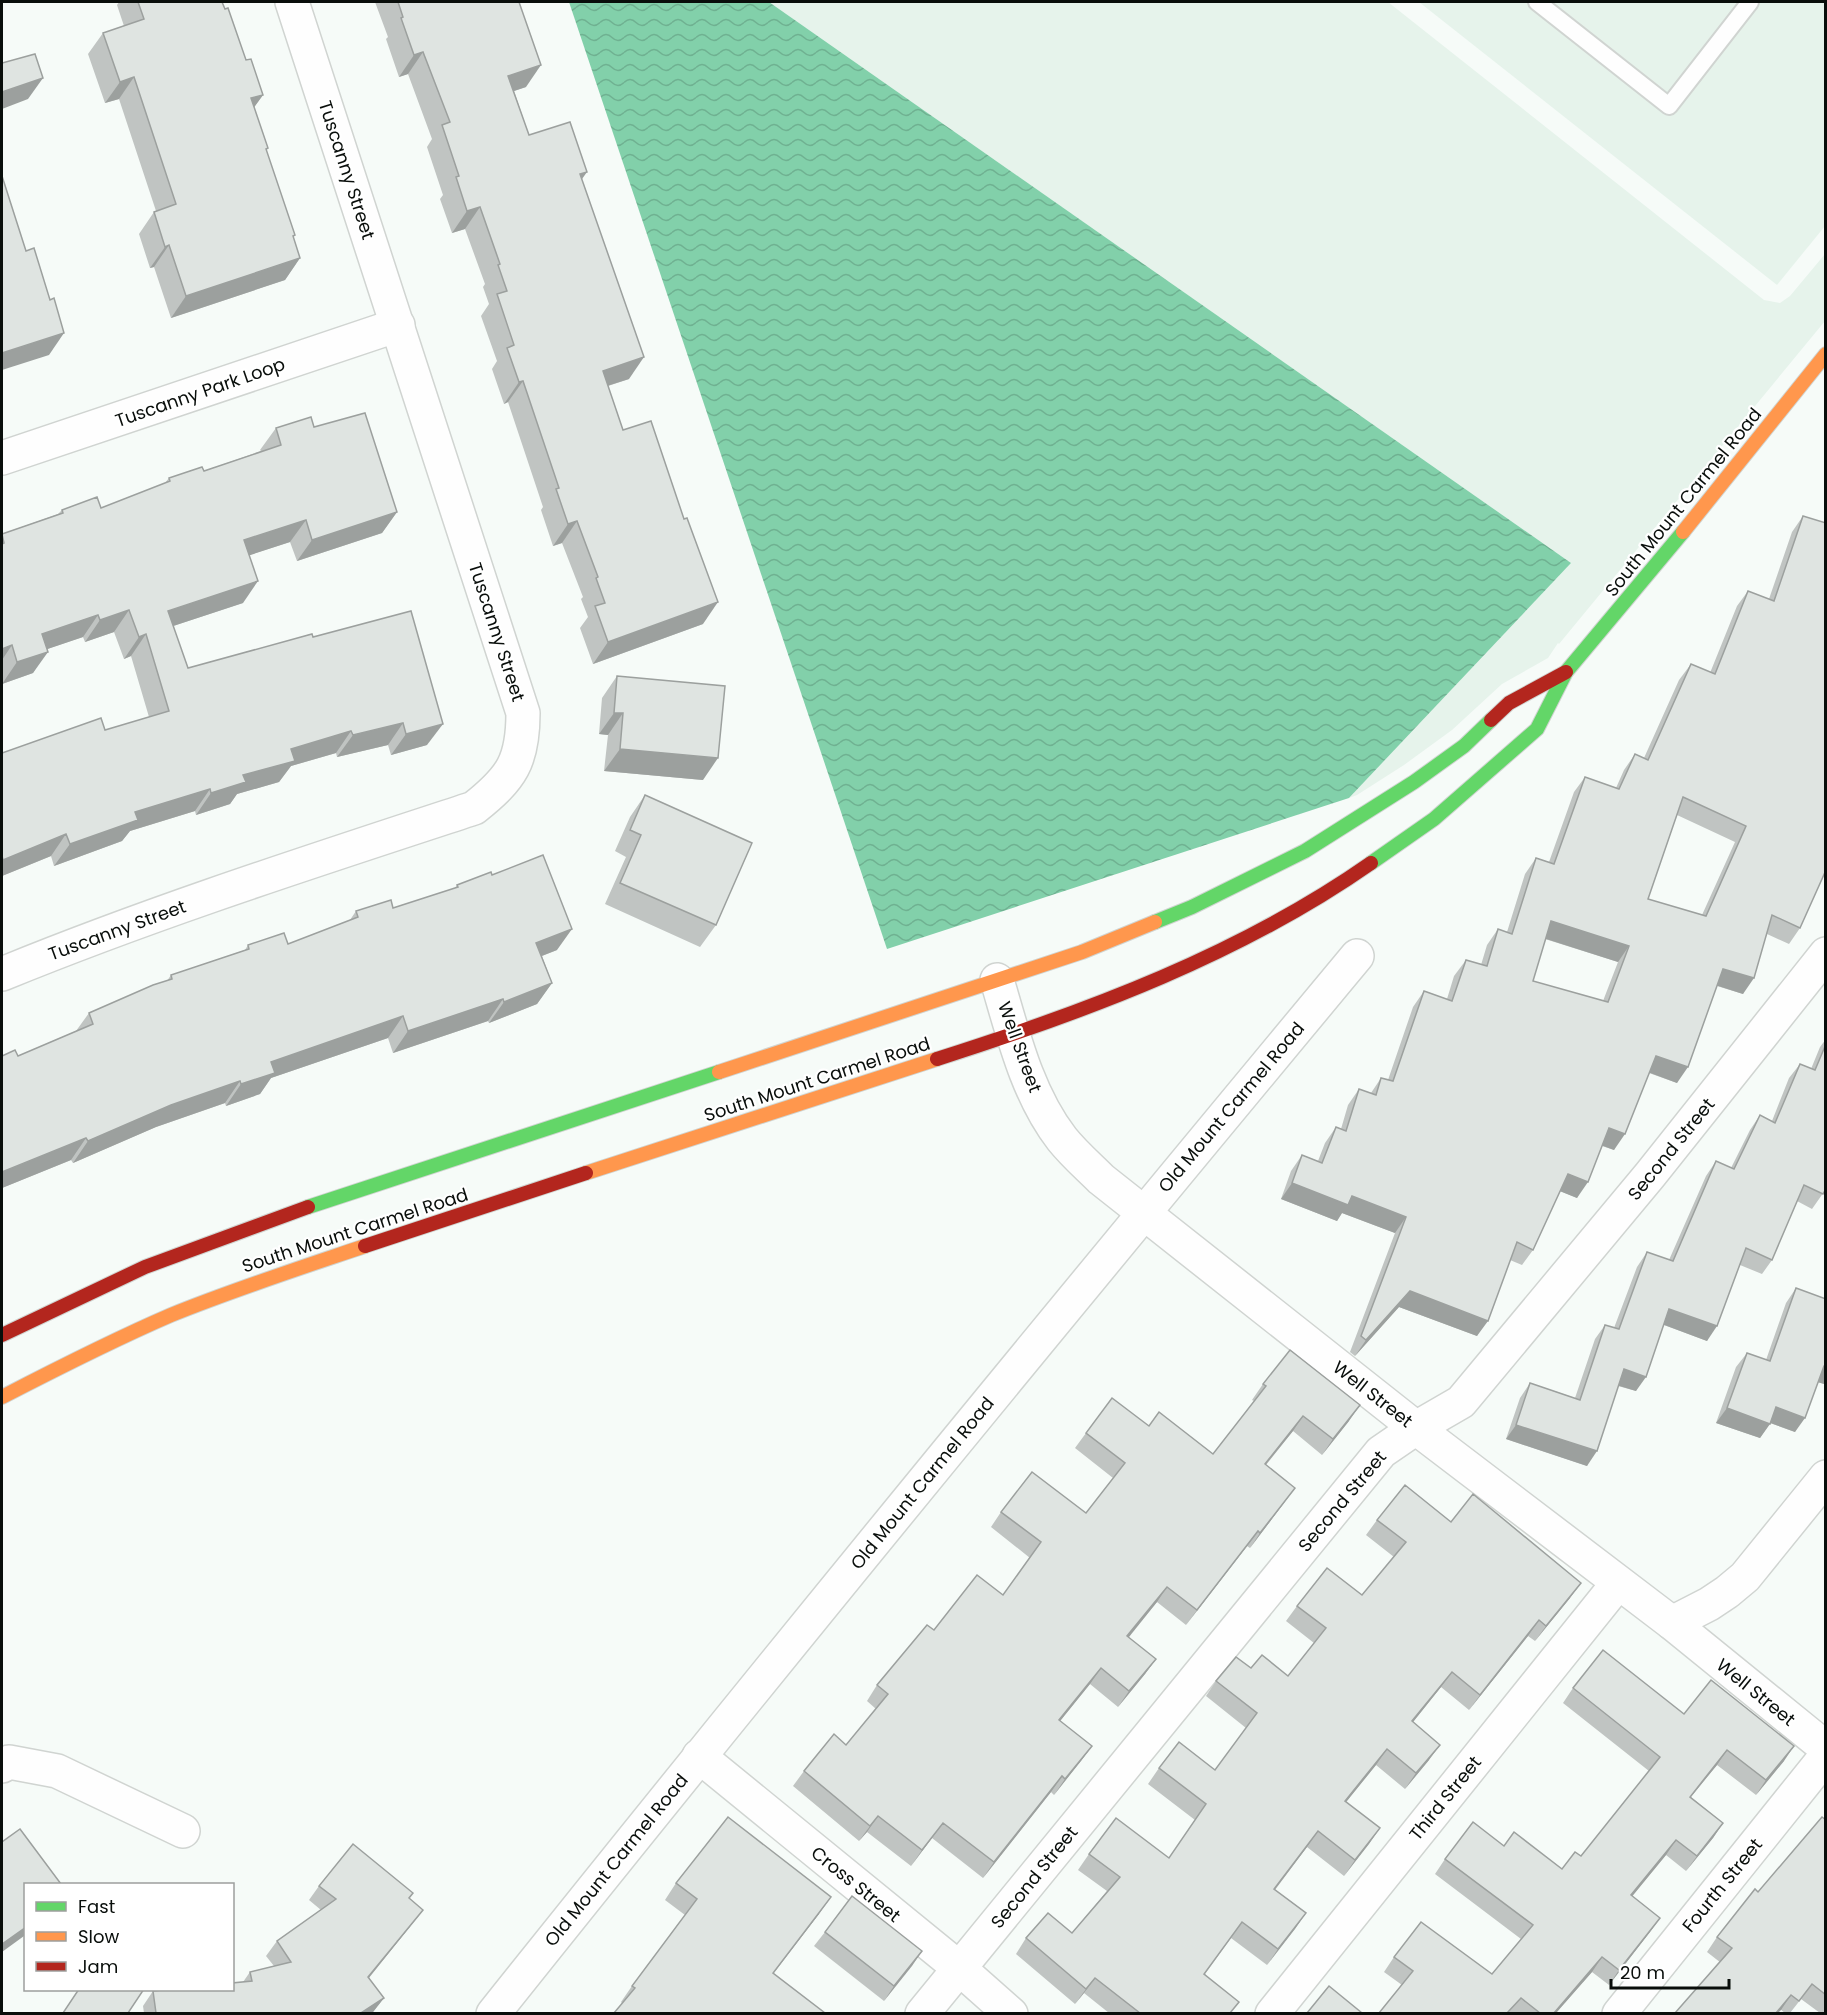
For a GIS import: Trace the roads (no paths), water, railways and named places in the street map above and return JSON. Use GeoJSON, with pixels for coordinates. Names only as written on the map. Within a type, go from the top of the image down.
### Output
{"type":"FeatureCollection","features":[{"type":"Feature","properties":{"kind":"street","name":"Tuscanny Street"},"geometry":{"type":"LineString","coordinates":[[2,974],[230,889],[474,808],[499,789],[514,765],[523,740],[524,713],[292,2]]}},
{"type":"Feature","properties":{"kind":"street","name":"Tuscanny Park Loop"},"geometry":{"type":"LineString","coordinates":[[2,459],[398,325]]}},
{"type":"Feature","properties":{"kind":"street","name":"South Mount Carmel Road"},"geometry":{"type":"LineString","coordinates":[[2,1397],[95,1349],[246,1286],[631,1158],[1013,1035],[1123,993],[1232,945],[1335,888],[1434,819],[1537,729],[1566,672],[1651,572],[1826,354]]}},
{"type":"Feature","properties":{"kind":"street","name":"South Mount Carmel Road"},"geometry":{"type":"LineString","coordinates":[[2,1335],[145,1267],[281,1216],[1082,952],[1136,931],[1243,883],[1305,851],[1414,782],[1464,746],[1509,703],[1566,672]]}},
{"type":"Feature","properties":{"kind":"street","name":"Second Street"},"geometry":{"type":"LineString","coordinates":[[922,2013],[1381,1452],[1416,1428],[1461,1402],[1650,1174],[1826,954]]}},
{"type":"Feature","properties":{"kind":"street","name":"Old Mount Carmel Road"},"geometry":{"type":"LineString","coordinates":[[493,2013],[699,1756],[1143,1213],[1357,956]]}},
{"type":"Feature","properties":{"kind":"street","name":"Well Street"},"geometry":{"type":"LineString","coordinates":[[997,980],[1013,1035],[1033,1089],[1061,1137],[1094,1173],[1416,1428],[1672,1623],[1826,1748]]}},
{"type":"Feature","properties":{"kind":"street"},"geometry":{"type":"LineString","coordinates":[[1672,1623],[1708,1604],[1745,1577],[1826,1477]]}},
{"type":"Feature","properties":{"kind":"street","name":"Third Street"},"geometry":{"type":"LineString","coordinates":[[1272,2013],[1618,1583]]}},
{"type":"Feature","properties":{"kind":"street","name":"Cross Street"},"geometry":{"type":"LineString","coordinates":[[699,1756],[1011,2013]]}},
{"type":"Feature","properties":{"kind":"street","name":"Fourth Street"},"geometry":{"type":"LineString","coordinates":[[1619,2013],[1826,1756]]}},
{"type":"Feature","properties":{"kind":"street"},"geometry":{"type":"LineString","coordinates":[[2,1766],[9,1762],[57,1771],[183,1831]]}},
{"type":"Feature","properties":{"kind":"lane"},"geometry":{"type":"LineString","coordinates":[[1537,2],[1669,106],[1750,2]]}},
{"type":"Feature","properties":{"kind":"water"},"geometry":{"type":"Polygon","coordinates":[[[569,2],[769,2],[1571,563],[1349,798],[887,949],[569,2]]]}}]}
